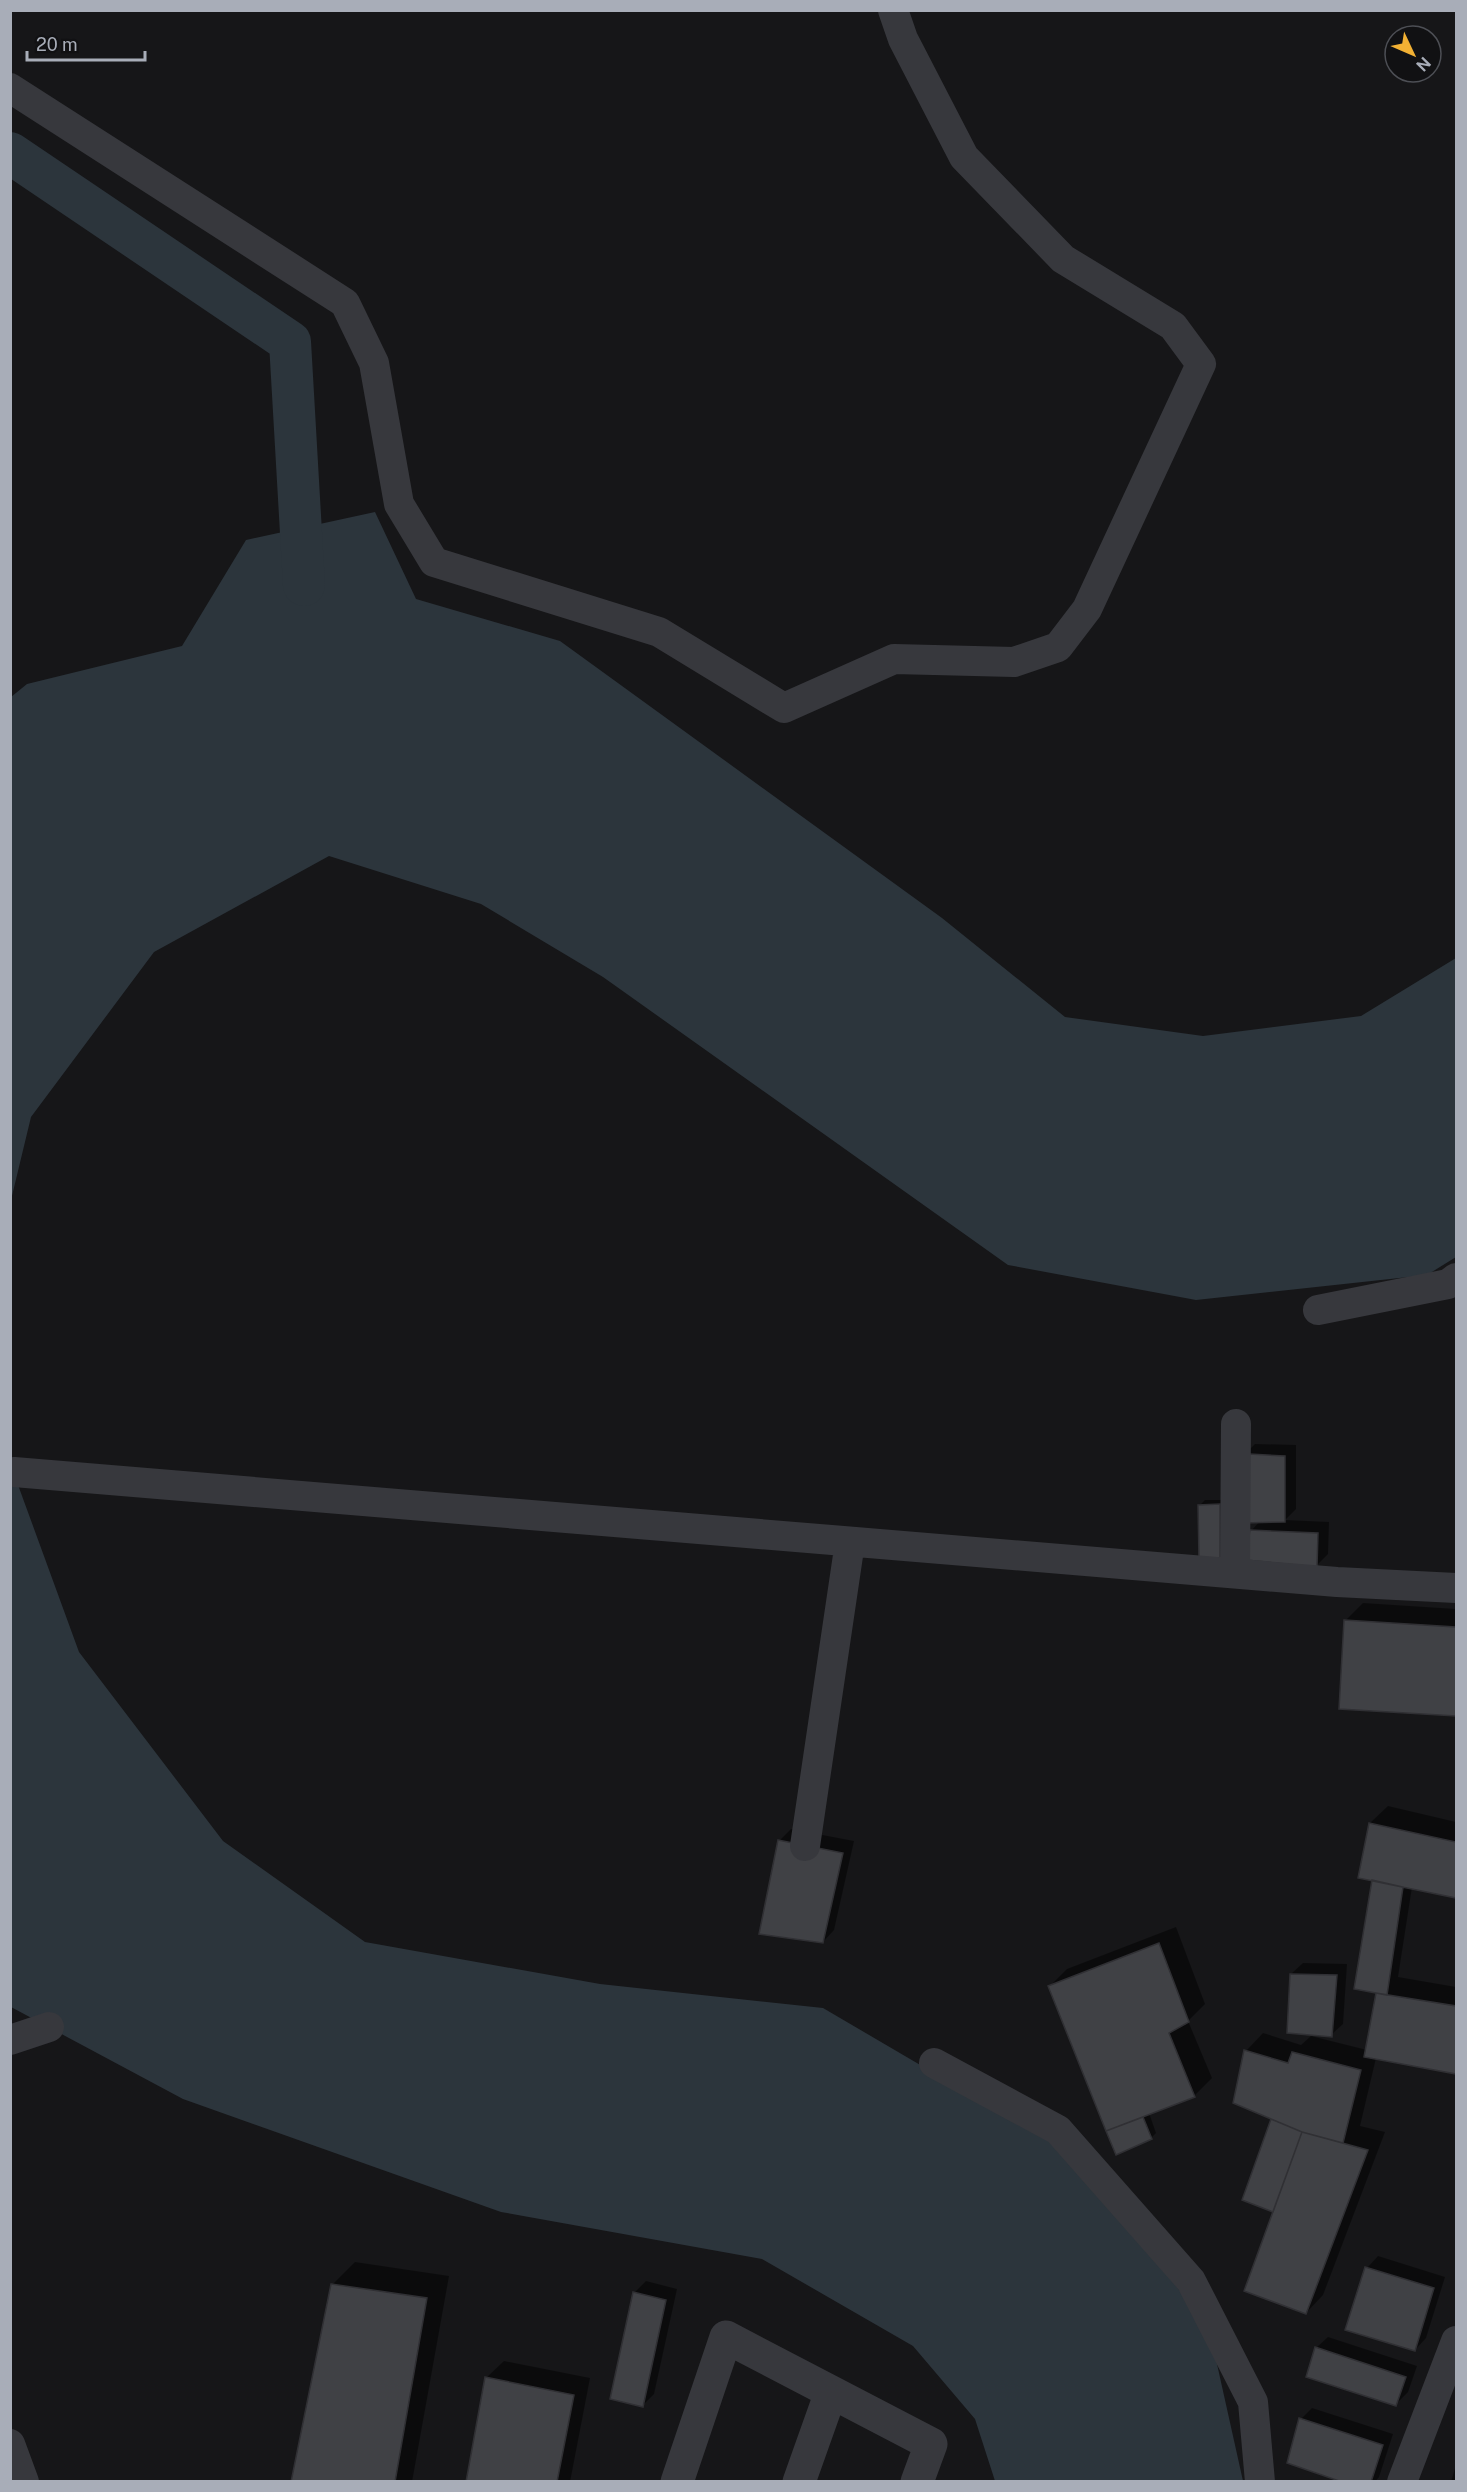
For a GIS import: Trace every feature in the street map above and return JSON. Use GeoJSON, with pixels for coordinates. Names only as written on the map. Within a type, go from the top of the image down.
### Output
{"type":"FeatureCollection","features":[{"type":"Feature","properties":{"kind":"street"},"geometry":{"type":"LineString","coordinates":[[10,88],[345,303],[374,363],[399,504],[434,562],[659,632],[784,708],[894,659],[1014,663],[1058,647],[1087,609],[1200,364],[1173,326],[1063,259],[964,156],[903,39],[893,10]]}},
{"type":"Feature","properties":{"kind":"street"},"geometry":{"type":"LineString","coordinates":[[1318,1310],[1448,1284],[1456,1278]]}},
{"type":"Feature","properties":{"kind":"street"},"geometry":{"type":"LineString","coordinates":[[1235,1573],[1236,1424]]}},
{"type":"Feature","properties":{"kind":"street"},"geometry":{"type":"LineString","coordinates":[[14,1472],[1235,1573],[1456,1588]]}},
{"type":"Feature","properties":{"kind":"street"},"geometry":{"type":"LineString","coordinates":[[805,1846],[850,1542]]}},
{"type":"Feature","properties":{"kind":"street"},"geometry":{"type":"LineString","coordinates":[[10,2040],[49,2027]]}},
{"type":"Feature","properties":{"kind":"street"},"geometry":{"type":"LineString","coordinates":[[934,2063],[1058,2130],[1191,2281],[1252,2402],[1260,2481]]}},
{"type":"Feature","properties":{"kind":"street"},"geometry":{"type":"LineString","coordinates":[[677,2481],[726,2337],[931,2444],[917,2481]]}},
{"type":"Feature","properties":{"kind":"street"},"geometry":{"type":"LineString","coordinates":[[1402,2481],[1456,2341]]}},
{"type":"Feature","properties":{"kind":"street"},"geometry":{"type":"LineString","coordinates":[[799,2481],[831,2392]]}},
{"type":"Feature","properties":{"kind":"street"},"geometry":{"type":"LineString","coordinates":[[10,2444],[24,2481]]}},
{"type":"Feature","properties":{"kind":"shaded area"},"geometry":{"type":"Polygon","coordinates":[[[375,512],[416,599],[560,641],[942,918],[1065,1017],[1203,1036],[1361,1016],[1456,958],[1456,1257],[1427,1275],[1196,1300],[1008,1265],[603,977],[481,904],[329,856],[154,952],[31,1117],[11,1200],[11,697],[27,684],[182,646],[246,540],[375,512]]]}},
{"type":"Feature","properties":{"kind":"shaded area"},"geometry":{"type":"Polygon","coordinates":[[[10,1463],[79,1652],[223,1841],[365,1942],[600,1984],[823,2008],[1074,2155],[1209,2328],[1243,2481],[995,2481],[975,2419],[913,2346],[762,2259],[501,2212],[183,2099],[11,2007],[10,1463]]]}},
{"type":"Feature","properties":{"kind":"building"},"geometry":{"type":"Polygon","coordinates":[[[1249,1454],[1285,1456],[1285,1522],[1244,1523],[1249,1454]]]}},
{"type":"Feature","properties":{"kind":"building"},"geometry":{"type":"Polygon","coordinates":[[[1220,1504],[1220,1560],[1199,1559],[1198,1505],[1220,1504]]]}},
{"type":"Feature","properties":{"kind":"building"},"geometry":{"type":"Polygon","coordinates":[[[1250,1530],[1318,1533],[1317,1567],[1245,1560],[1250,1530]]]}},
{"type":"Feature","properties":{"kind":"building"},"geometry":{"type":"Polygon","coordinates":[[[1344,1620],[1456,1627],[1456,1716],[1339,1709],[1344,1620]]]}},
{"type":"Feature","properties":{"kind":"building"},"geometry":{"type":"Polygon","coordinates":[[[1369,1823],[1456,1842],[1456,1898],[1358,1878],[1369,1823]]]}},
{"type":"Feature","properties":{"kind":"building"},"geometry":{"type":"Polygon","coordinates":[[[778,1840],[843,1853],[823,1943],[759,1934],[778,1840]]]}},
{"type":"Feature","properties":{"kind":"building"},"geometry":{"type":"Polygon","coordinates":[[[1372,1880],[1403,1887],[1387,1995],[1354,1989],[1372,1880]]]}},
{"type":"Feature","properties":{"kind":"building"},"geometry":{"type":"Polygon","coordinates":[[[1159,1943],[1189,2022],[1169,2033],[1195,2097],[1106,2131],[1048,1986],[1159,1943]]]}},
{"type":"Feature","properties":{"kind":"building"},"geometry":{"type":"Polygon","coordinates":[[[1290,1974],[1337,1975],[1332,2037],[1287,2033],[1290,1974]]]}},
{"type":"Feature","properties":{"kind":"building"},"geometry":{"type":"Polygon","coordinates":[[[1376,1993],[1456,2006],[1456,2074],[1364,2057],[1376,1993]]]}},
{"type":"Feature","properties":{"kind":"building"},"geometry":{"type":"Polygon","coordinates":[[[1244,2050],[1288,2063],[1292,2052],[1361,2070],[1343,2143],[1302,2132],[1233,2103],[1244,2050]]]}},
{"type":"Feature","properties":{"kind":"building"},"geometry":{"type":"Polygon","coordinates":[[[1143,2117],[1152,2139],[1116,2155],[1106,2131],[1143,2117]]]}},
{"type":"Feature","properties":{"kind":"building"},"geometry":{"type":"Polygon","coordinates":[[[1271,2119],[1302,2132],[1273,2212],[1242,2200],[1271,2119]]]}},
{"type":"Feature","properties":{"kind":"building"},"geometry":{"type":"Polygon","coordinates":[[[1302,2132],[1368,2150],[1306,2314],[1244,2291],[1302,2132]]]}},
{"type":"Feature","properties":{"kind":"building"},"geometry":{"type":"Polygon","coordinates":[[[1365,2267],[1434,2288],[1415,2351],[1345,2330],[1365,2267]]]}},
{"type":"Feature","properties":{"kind":"building"},"geometry":{"type":"Polygon","coordinates":[[[331,2284],[427,2298],[395,2482],[291,2482],[331,2284]]]}},
{"type":"Feature","properties":{"kind":"building"},"geometry":{"type":"Polygon","coordinates":[[[633,2292],[666,2300],[643,2407],[610,2399],[633,2292]]]}},
{"type":"Feature","properties":{"kind":"building"},"geometry":{"type":"Polygon","coordinates":[[[1315,2347],[1406,2377],[1396,2406],[1306,2377],[1315,2347]]]}},
{"type":"Feature","properties":{"kind":"building"},"geometry":{"type":"Polygon","coordinates":[[[485,2377],[574,2395],[557,2482],[466,2482],[485,2377]]]}},
{"type":"Feature","properties":{"kind":"building"},"geometry":{"type":"Polygon","coordinates":[[[1299,2418],[1383,2445],[1371,2482],[1342,2482],[1287,2463],[1299,2418]]]}},
{"type":"Feature","properties":{"kind":"waterway"},"geometry":{"type":"LineString","coordinates":[[10,153],[290,342],[304,585]]}}]}
